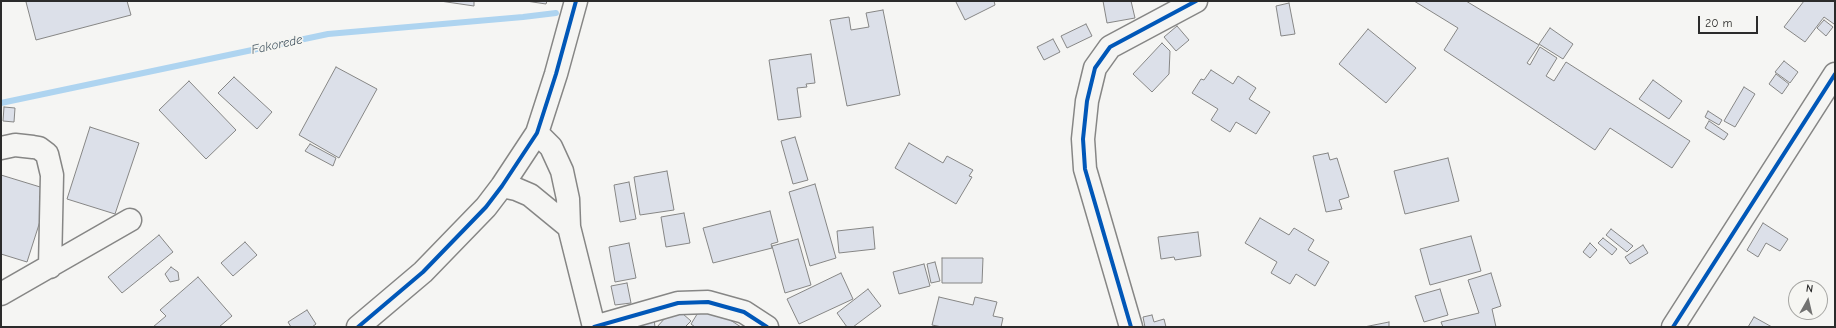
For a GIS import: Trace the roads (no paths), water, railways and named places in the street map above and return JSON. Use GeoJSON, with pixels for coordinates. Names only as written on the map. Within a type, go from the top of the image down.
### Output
{"type":"FeatureCollection","features":[{"type":"Feature","properties":{"kind":"street"},"geometry":{"type":"LineString","coordinates":[[358,327],[423,272],[486,208],[502,186],[537,133],[556,74],[576,1]]}},
{"type":"Feature","properties":{"kind":"street"},"geometry":{"type":"LineString","coordinates":[[1131,327],[1085,169],[1084,139],[1087,101],[1095,68],[1110,47],[1196,1]]}},
{"type":"Feature","properties":{"kind":"street"},"geometry":{"type":"LineString","coordinates":[[1673,327],[1835,74]]}},
{"type":"Feature","properties":{"kind":"street"},"geometry":{"type":"LineString","coordinates":[[537,133],[551,147],[562,171],[568,199],[569,227],[594,327],[678,303],[708,302],[744,312],[767,327]]}},
{"type":"Feature","properties":{"kind":"street"},"geometry":{"type":"LineString","coordinates":[[1,148],[15,145],[39,148],[47,154],[52,175],[50,267]]}},
{"type":"Feature","properties":{"kind":"street"},"geometry":{"type":"LineString","coordinates":[[502,186],[516,189],[530,195],[569,227]]}},
{"type":"Feature","properties":{"kind":"street"},"geometry":{"type":"LineString","coordinates":[[1,294],[130,220]]}},
{"type":"Feature","properties":{"kind":"waterway","name":"Fakorede"},"geometry":{"type":"LineString","coordinates":[[1,103],[328,34],[556,13]]}}]}
